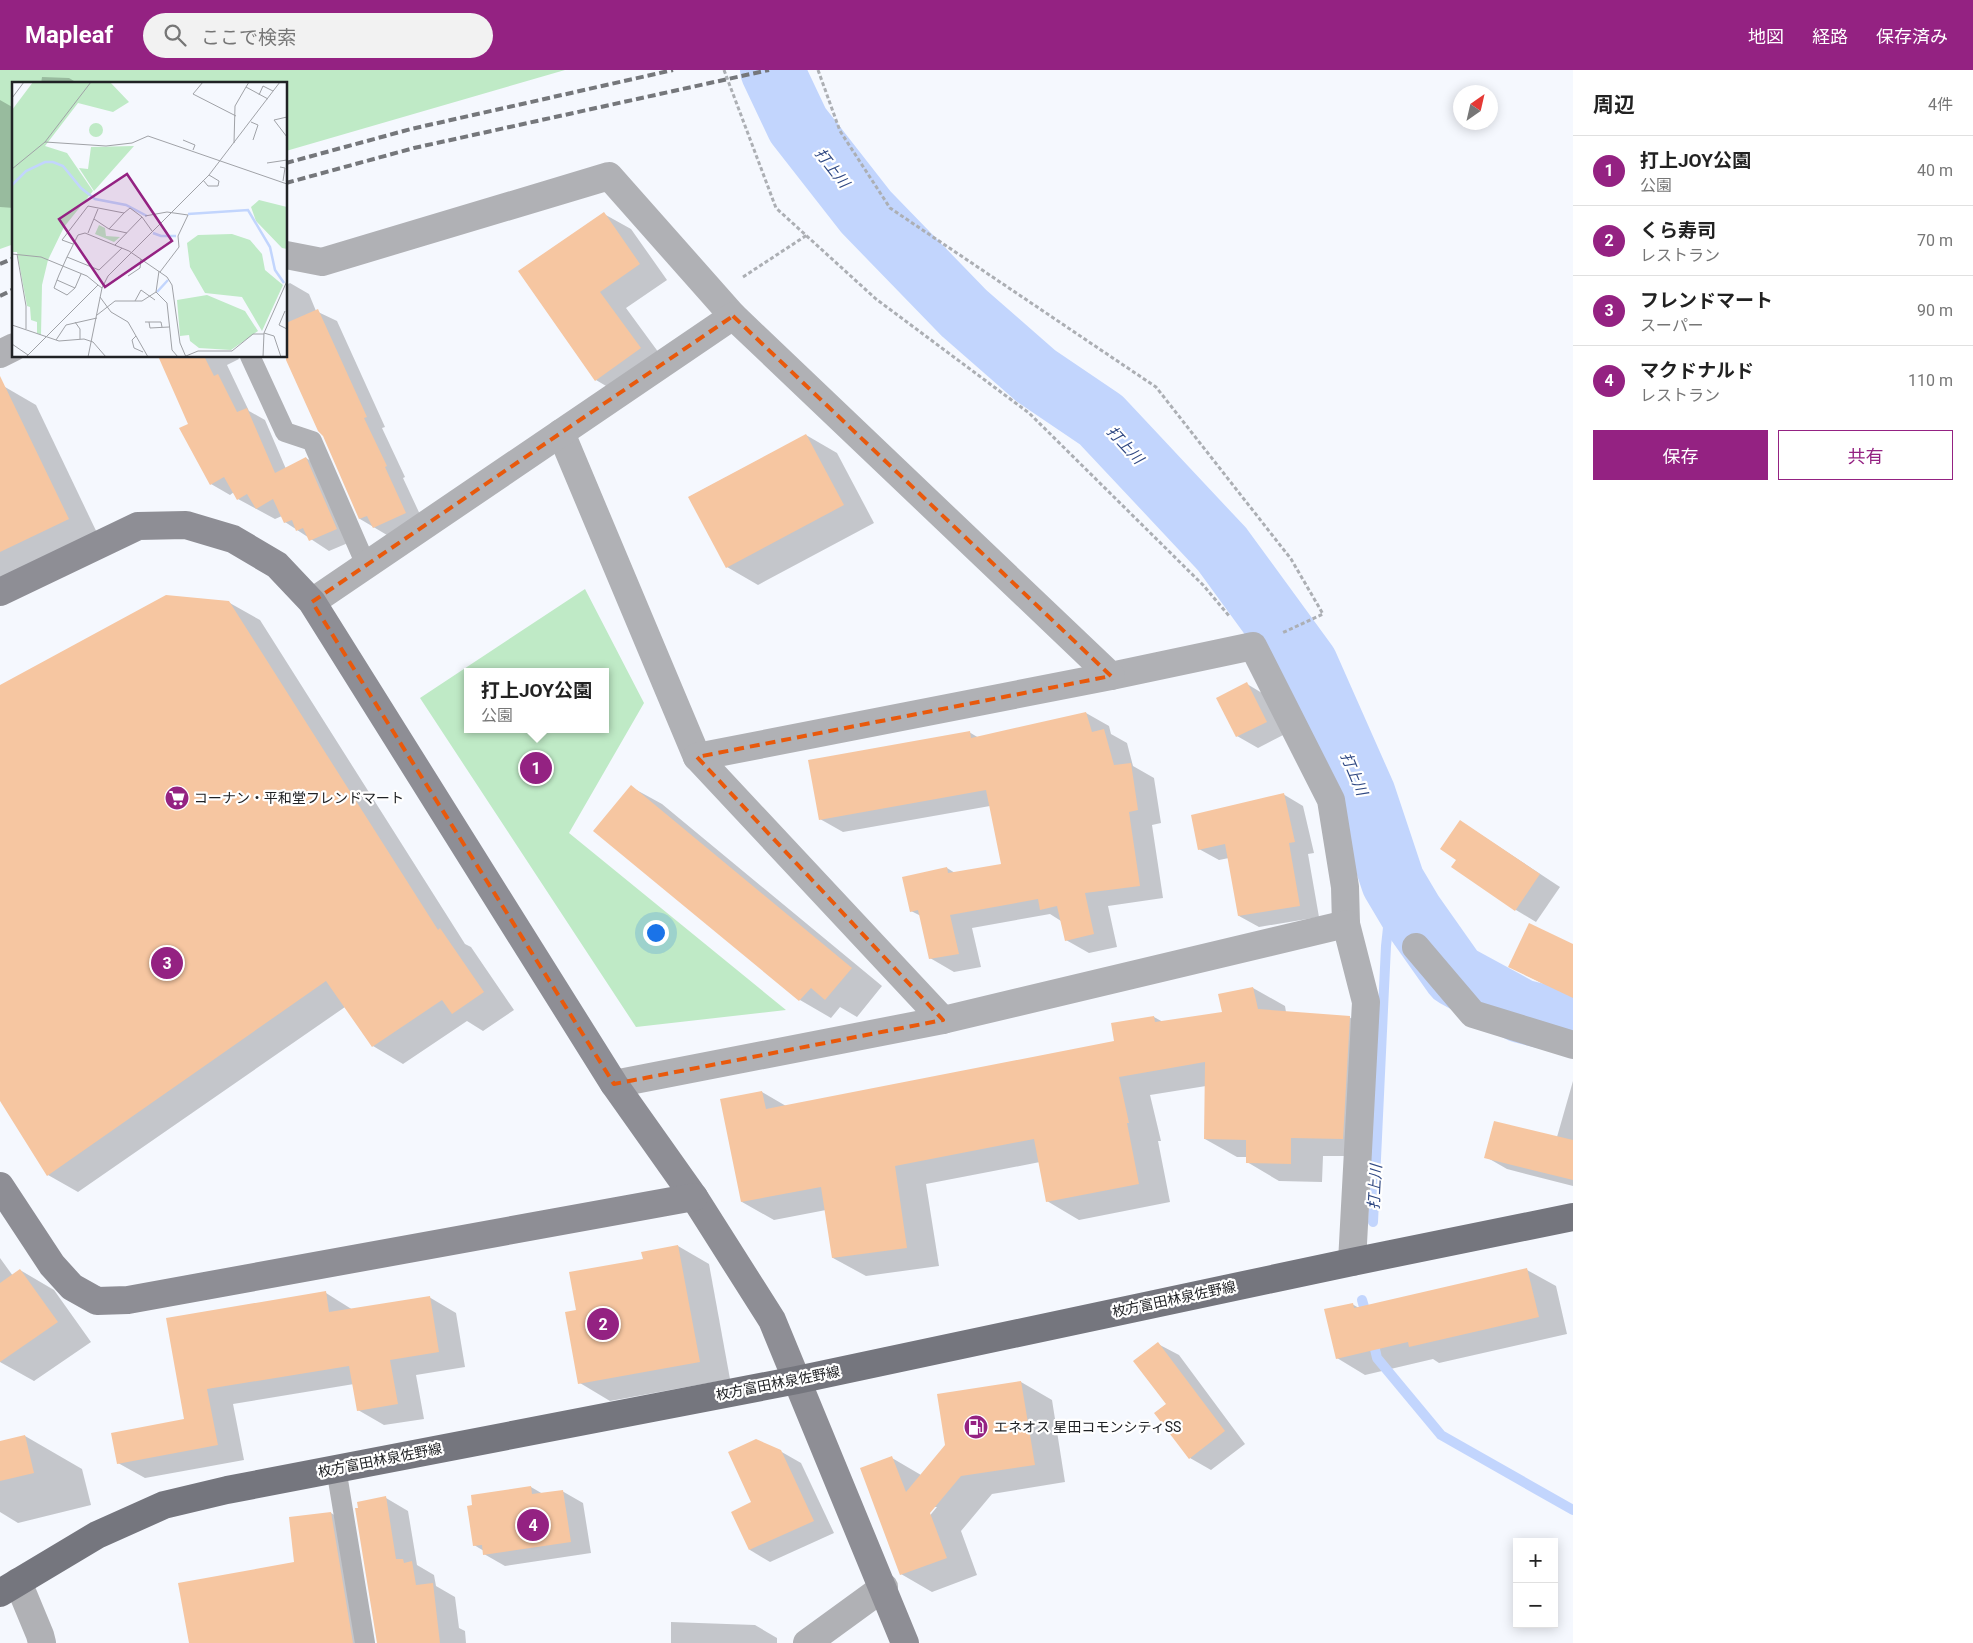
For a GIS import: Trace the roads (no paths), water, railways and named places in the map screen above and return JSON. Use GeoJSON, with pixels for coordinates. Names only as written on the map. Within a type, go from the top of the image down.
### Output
{"type":"FeatureCollection","features":[{"type":"Feature","properties":{"kind":"main road","name":"枚方富田林泉佐野線"},"geometry":{"type":"LineString","coordinates":[[9,1587],[97,1535],[164,1505],[227,1490],[797,1380],[1573,1217]]}},
{"type":"Feature","properties":{"kind":"street"},"geometry":{"type":"LineString","coordinates":[[288,255],[322,262],[609,176],[734,316],[1110,676]]}},
{"type":"Feature","properties":{"kind":"street"},"geometry":{"type":"LineString","coordinates":[[312,602],[734,316]]}},
{"type":"Feature","properties":{"kind":"street"},"geometry":{"type":"LineString","coordinates":[[0,354],[12,348]]}},
{"type":"Feature","properties":{"kind":"street"},"geometry":{"type":"LineString","coordinates":[[561,433],[698,757],[943,1020]]}},
{"type":"Feature","properties":{"kind":"street"},"geometry":{"type":"LineString","coordinates":[[0,592],[138,526],[186,525],[233,539],[277,564],[312,602],[614,1084],[694,1198],[772,1320],[884,1588],[905,1643]]}},
{"type":"Feature","properties":{"kind":"street"},"geometry":{"type":"LineString","coordinates":[[698,757],[1253,646],[1330,800],[1345,887],[1346,924],[1366,1002],[1352,1262]]}},
{"type":"Feature","properties":{"kind":"street"},"geometry":{"type":"LineString","coordinates":[[614,1084],[943,1020],[1346,924]]}},
{"type":"Feature","properties":{"kind":"street"},"geometry":{"type":"LineString","coordinates":[[1416,947],[1473,1014],[1573,1044]]}},
{"type":"Feature","properties":{"kind":"street"},"geometry":{"type":"LineString","coordinates":[[0,1186],[52,1265],[72,1287],[97,1301],[128,1300],[694,1198]]}},
{"type":"Feature","properties":{"kind":"street"},"geometry":{"type":"LineString","coordinates":[[9,1587],[40,1634],[42,1643]]}},
{"type":"Feature","properties":{"kind":"street"},"geometry":{"type":"LineString","coordinates":[[807,1643],[884,1588]]}},
{"type":"Feature","properties":{"kind":"lane"},"geometry":{"type":"LineString","coordinates":[[251,358],[285,432],[312,441],[366,565]]}},
{"type":"Feature","properties":{"kind":"lane"},"geometry":{"type":"LineString","coordinates":[[336,1468],[365,1643]]}},
{"type":"Feature","properties":{"kind":"waterway","name":"打上川"},"geometry":{"type":"LineString","coordinates":[[772,70],[798,125],[866,212],[964,313],[1036,376],[1101,420],[1222,549],[1306,664],[1364,795],[1393,882],[1412,914],[1455,975],[1521,1011],[1573,1024]]}},
{"type":"Feature","properties":{"kind":"waterway","name":"打上川"},"geometry":{"type":"LineString","coordinates":[[1373,1222],[1386,946],[1393,882]]}},
{"type":"Feature","properties":{"kind":"waterway","name":"打上川"},"geometry":{"type":"LineString","coordinates":[[1362,1300],[1367,1317]]}},
{"type":"Feature","properties":{"kind":"waterway","name":"打上川"},"geometry":{"type":"LineString","coordinates":[[1372,1336],[1377,1358],[1441,1435],[1573,1510]]}},
{"type":"Feature","properties":{"kind":"railway"},"geometry":{"type":"LineString","coordinates":[[288,162],[411,129],[673,70]]}},
{"type":"Feature","properties":{"kind":"railway"},"geometry":{"type":"LineString","coordinates":[[288,182],[414,148],[769,70]]}},
{"type":"Feature","properties":{"kind":"railway"},"geometry":{"type":"LineString","coordinates":[[0,264],[12,259]]}},
{"type":"Feature","properties":{"kind":"railway"},"geometry":{"type":"LineString","coordinates":[[0,296],[12,290]]}},
{"type":"Feature","properties":{"kind":"place","name":"打上JOY公園"},"geometry":{"type":"Point","coordinates":[536,768]}},
{"type":"Feature","properties":{"kind":"place","name":"コーナン・平和堂フレンドマート"},"geometry":{"type":"Point","coordinates":[177,798]}},
{"type":"Feature","properties":{"kind":"place","name":"フレンドマート"},"geometry":{"type":"Point","coordinates":[167,963]}},
{"type":"Feature","properties":{"kind":"place","name":"くら寿司"},"geometry":{"type":"Point","coordinates":[603,1324]}},
{"type":"Feature","properties":{"kind":"place","name":"エネオス 星田コモンシティSS"},"geometry":{"type":"Point","coordinates":[976,1427]}},
{"type":"Feature","properties":{"kind":"place","name":"マクドナルド"},"geometry":{"type":"Point","coordinates":[533,1525]}}]}
